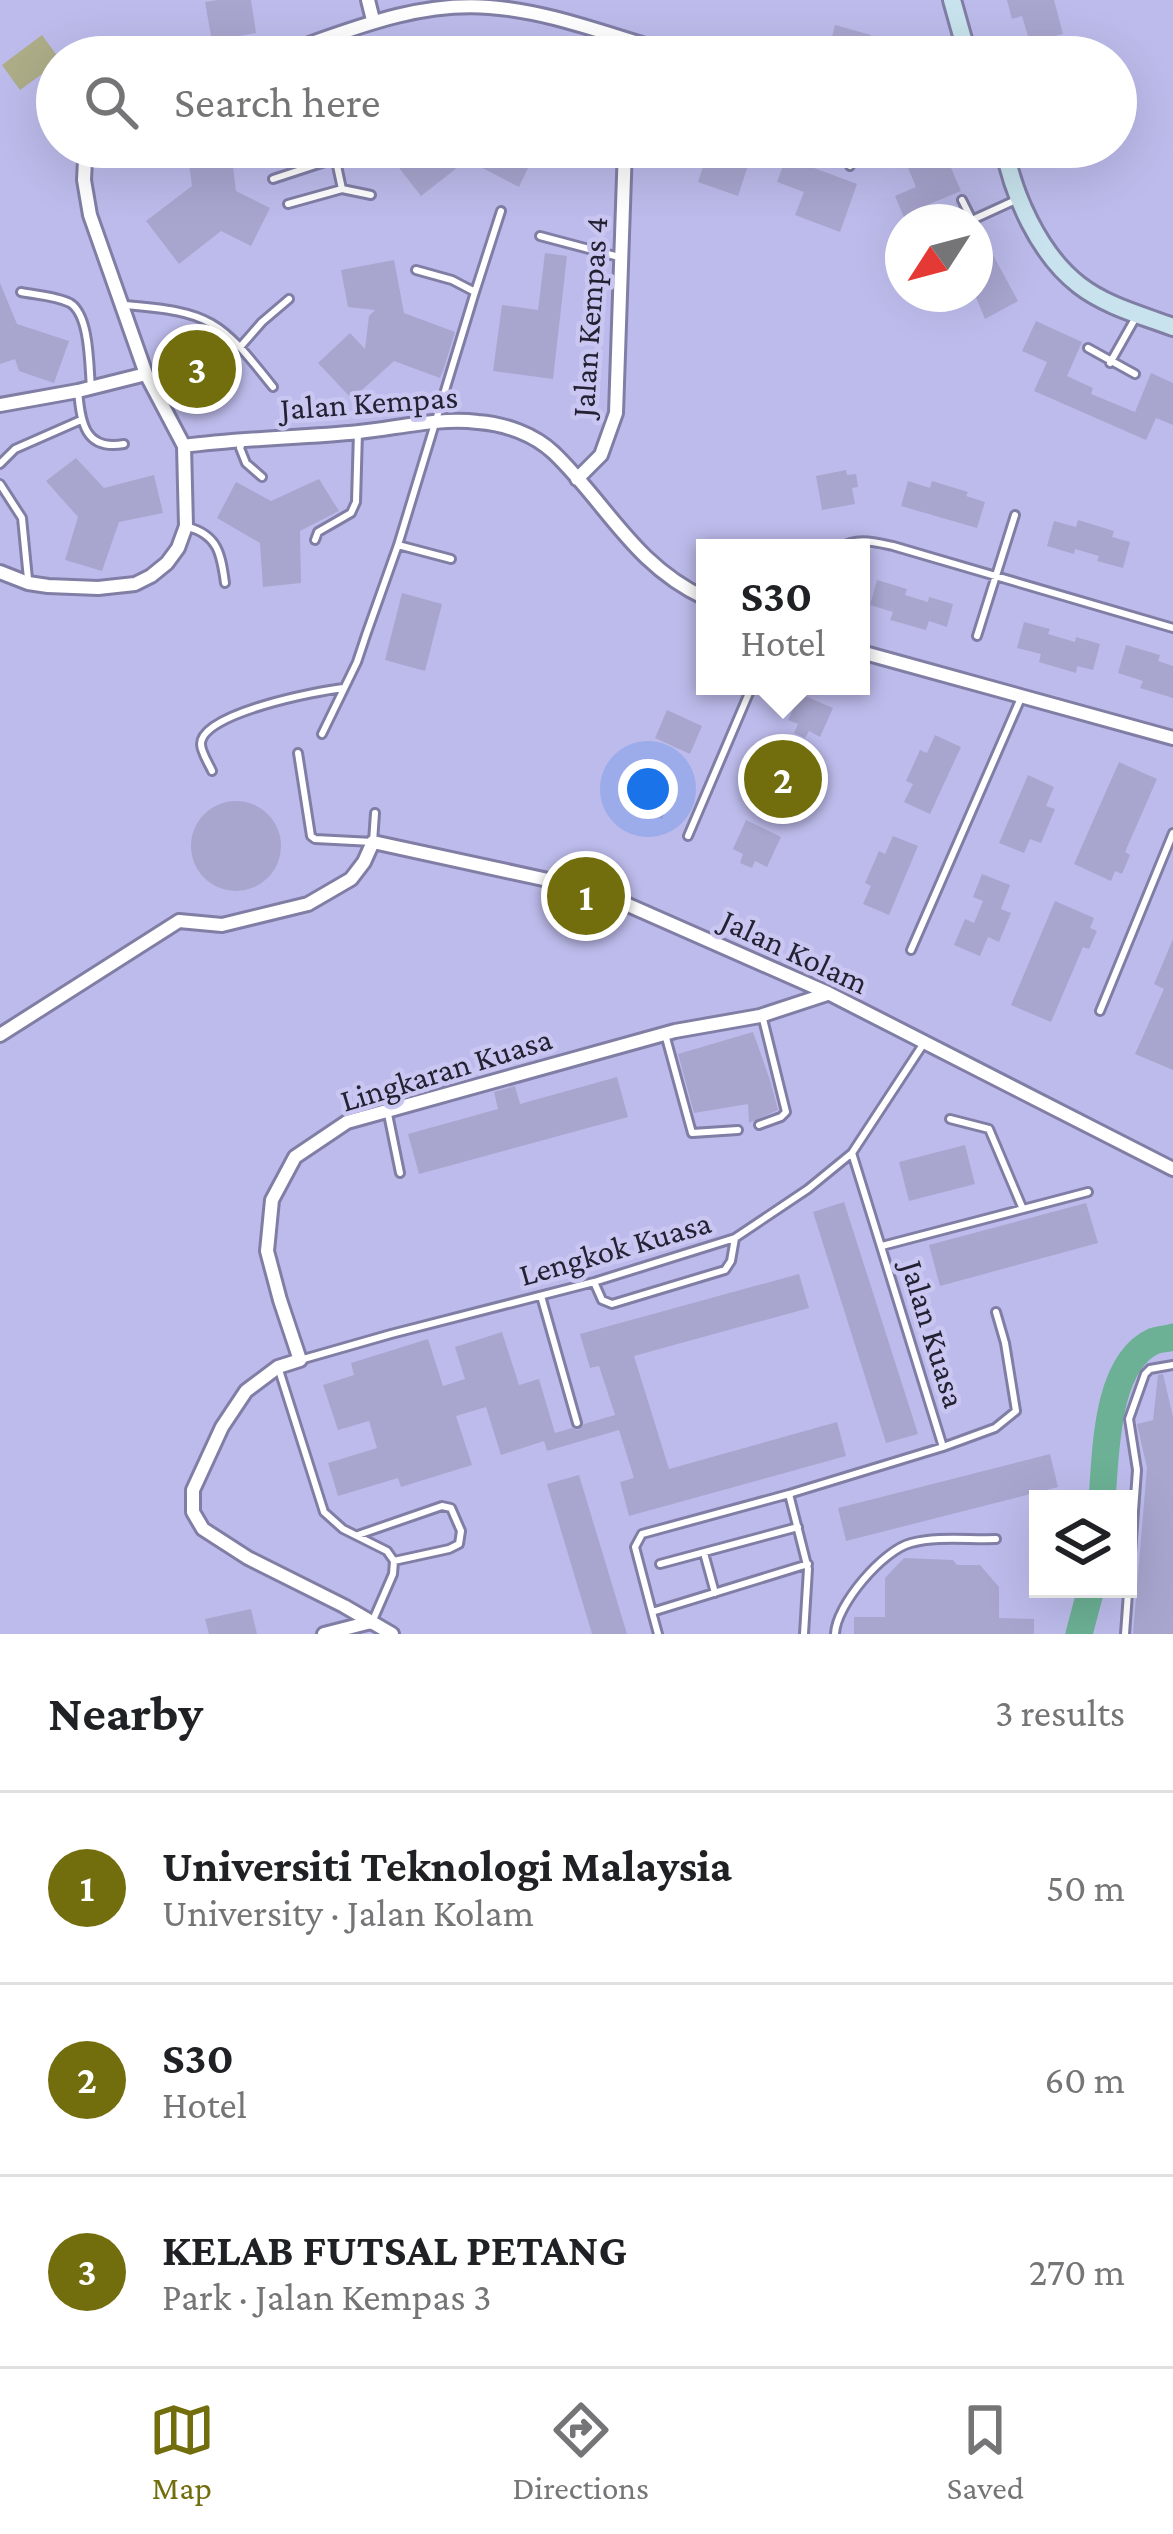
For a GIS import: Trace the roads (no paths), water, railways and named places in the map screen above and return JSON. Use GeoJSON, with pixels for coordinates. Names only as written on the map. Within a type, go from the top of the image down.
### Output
{"type":"FeatureCollection","features":[{"type":"Feature","properties":{"kind":"street"},"geometry":{"type":"LineString","coordinates":[[368,0],[373,20]]}},
{"type":"Feature","properties":{"kind":"street"},"geometry":{"type":"LineString","coordinates":[[952,0],[962,36]]}},
{"type":"Feature","properties":{"kind":"street"},"geometry":{"type":"LineString","coordinates":[[338,36],[373,20],[486,6],[572,22],[602,36]]}},
{"type":"Feature","properties":{"kind":"street"},"geometry":{"type":"LineString","coordinates":[[0,572],[28,583],[98,588],[135,584],[167,563],[186,526],[184,446],[146,374],[86,198],[85,168]]}},
{"type":"Feature","properties":{"kind":"street","name":"Jalan Kempas 4"},"geometry":{"type":"LineString","coordinates":[[577,479],[601,455],[616,413],[624,168]]}},
{"type":"Feature","properties":{"kind":"street"},"geometry":{"type":"LineString","coordinates":[[1010,168],[1019,198],[1051,254],[1076,283],[1101,299],[1173,327]]}},
{"type":"Feature","properties":{"kind":"street"},"geometry":{"type":"LineString","coordinates":[[0,405],[146,374]]}},
{"type":"Feature","properties":{"kind":"street","name":"Jalan Kempas"},"geometry":{"type":"LineString","coordinates":[[184,446],[434,423],[492,424],[530,436],[552,450],[645,557],[676,584],[696,594]]}},
{"type":"Feature","properties":{"kind":"street"},"geometry":{"type":"LineString","coordinates":[[870,655],[1173,738]]}},
{"type":"Feature","properties":{"kind":"street"},"geometry":{"type":"LineString","coordinates":[[0,1035],[179,921],[222,925],[308,904],[351,879],[373,842]]}},
{"type":"Feature","properties":{"kind":"street","name":"Jalan Kolam"},"geometry":{"type":"LineString","coordinates":[[373,842],[594,890],[828,993],[1173,1168]]}},
{"type":"Feature","properties":{"kind":"street","name":"Lingkaran Kuasa"},"geometry":{"type":"LineString","coordinates":[[300,1360],[267,1251],[272,1200],[295,1157],[347,1122],[665,1034],[763,1015],[828,993]]}},
{"type":"Feature","properties":{"kind":"street"},"geometry":{"type":"LineString","coordinates":[[300,1360],[278,1367],[246,1391],[222,1427],[193,1490],[193,1512],[203,1529],[248,1558],[392,1634]]}},
{"type":"Feature","properties":{"kind":"street"},"geometry":{"type":"LineString","coordinates":[[324,1634],[371,1622]]}},
{"type":"Feature","properties":{"kind":"lane"},"geometry":{"type":"LineString","coordinates":[[272,179],[306,168]]}},
{"type":"Feature","properties":{"kind":"lane"},"geometry":{"type":"LineString","coordinates":[[339,168],[342,189]]}},
{"type":"Feature","properties":{"kind":"lane"},"geometry":{"type":"LineString","coordinates":[[288,204],[342,189],[371,195]]}},
{"type":"Feature","properties":{"kind":"lane"},"geometry":{"type":"LineString","coordinates":[[993,212],[1019,198]]}},
{"type":"Feature","properties":{"kind":"lane"},"geometry":{"type":"LineString","coordinates":[[962,200],[964,204]]}},
{"type":"Feature","properties":{"kind":"lane"},"geometry":{"type":"LineString","coordinates":[[322,734],[357,662],[398,545],[501,211]]}},
{"type":"Feature","properties":{"kind":"lane"},"geometry":{"type":"LineString","coordinates":[[540,236],[622,258]]}},
{"type":"Feature","properties":{"kind":"lane"},"geometry":{"type":"LineString","coordinates":[[416,270],[476,292]]}},
{"type":"Feature","properties":{"kind":"lane"},"geometry":{"type":"LineString","coordinates":[[21,292],[66,301],[77,308],[87,342],[81,420],[99,444],[124,444]]}},
{"type":"Feature","properties":{"kind":"lane"},"geometry":{"type":"LineString","coordinates":[[241,346],[290,298]]}},
{"type":"Feature","properties":{"kind":"lane"},"geometry":{"type":"LineString","coordinates":[[122,304],[190,313],[211,321],[241,346],[273,387]]}},
{"type":"Feature","properties":{"kind":"lane"},"geometry":{"type":"LineString","coordinates":[[1110,363],[1138,314]]}},
{"type":"Feature","properties":{"kind":"lane"},"geometry":{"type":"LineString","coordinates":[[1088,348],[1136,374]]}},
{"type":"Feature","properties":{"kind":"lane"},"geometry":{"type":"LineString","coordinates":[[0,464],[14,449],[81,420]]}},
{"type":"Feature","properties":{"kind":"lane"},"geometry":{"type":"LineString","coordinates":[[315,540],[318,532],[351,513],[356,502],[358,432]]}},
{"type":"Feature","properties":{"kind":"lane"},"geometry":{"type":"LineString","coordinates":[[244,438],[240,448],[246,463],[262,477]]}},
{"type":"Feature","properties":{"kind":"lane"},"geometry":{"type":"LineString","coordinates":[[0,484],[22,518],[28,583]]}},
{"type":"Feature","properties":{"kind":"lane"},"geometry":{"type":"LineString","coordinates":[[977,636],[1015,515]]}},
{"type":"Feature","properties":{"kind":"lane"},"geometry":{"type":"LineString","coordinates":[[186,526],[213,539],[225,583]]}},
{"type":"Feature","properties":{"kind":"lane"},"geometry":{"type":"LineString","coordinates":[[870,541],[1173,628]]}},
{"type":"Feature","properties":{"kind":"lane"},"geometry":{"type":"LineString","coordinates":[[398,545],[451,559]]}},
{"type":"Feature","properties":{"kind":"lane"},"geometry":{"type":"LineString","coordinates":[[212,772],[201,743],[217,724],[238,713],[344,688]]}},
{"type":"Feature","properties":{"kind":"lane"},"geometry":{"type":"LineString","coordinates":[[688,836],[748,695]]}},
{"type":"Feature","properties":{"kind":"lane"},"geometry":{"type":"LineString","coordinates":[[910,950],[1021,698]]}},
{"type":"Feature","properties":{"kind":"lane"},"geometry":{"type":"LineString","coordinates":[[298,753],[310,836],[373,842],[375,813]]}},
{"type":"Feature","properties":{"kind":"lane"},"geometry":{"type":"LineString","coordinates":[[1100,1011],[1173,833]]}},
{"type":"Feature","properties":{"kind":"lane"},"geometry":{"type":"LineString","coordinates":[[759,1125],[786,1112],[763,1015]]}},
{"type":"Feature","properties":{"kind":"lane"},"geometry":{"type":"LineString","coordinates":[[665,1034],[692,1133],[738,1130]]}},
{"type":"Feature","properties":{"kind":"lane","name":"Lengkok Kuasa"},"geometry":{"type":"LineString","coordinates":[[300,1360],[594,1282],[735,1238],[852,1153],[924,1043]]}},
{"type":"Feature","properties":{"kind":"lane"},"geometry":{"type":"LineString","coordinates":[[387,1111],[400,1173]]}},
{"type":"Feature","properties":{"kind":"lane"},"geometry":{"type":"LineString","coordinates":[[950,1119],[989,1129],[1022,1207]]}},
{"type":"Feature","properties":{"kind":"lane","name":"Jalan Kuasa"},"geometry":{"type":"LineString","coordinates":[[652,1612],[635,1546],[642,1534],[943,1447],[852,1153]]}},
{"type":"Feature","properties":{"kind":"lane"},"geometry":{"type":"LineString","coordinates":[[882,1246],[1088,1192]]}},
{"type":"Feature","properties":{"kind":"lane"},"geometry":{"type":"LineString","coordinates":[[594,1282],[602,1300],[613,1304],[725,1270],[735,1238]]}},
{"type":"Feature","properties":{"kind":"lane"},"geometry":{"type":"LineString","coordinates":[[541,1296],[577,1423]]}},
{"type":"Feature","properties":{"kind":"lane"},"geometry":{"type":"LineString","coordinates":[[943,1447],[995,1428],[1016,1411],[996,1312]]}},
{"type":"Feature","properties":{"kind":"lane"},"geometry":{"type":"LineString","coordinates":[[1125,1634],[1137,1469],[1130,1419],[1145,1374],[1173,1365]]}},
{"type":"Feature","properties":{"kind":"lane"},"geometry":{"type":"LineString","coordinates":[[278,1367],[324,1512],[332,1522],[387,1551],[394,1561],[393,1574],[371,1622]]}},
{"type":"Feature","properties":{"kind":"lane"},"geometry":{"type":"LineString","coordinates":[[789,1494],[808,1564],[804,1634]]}},
{"type":"Feature","properties":{"kind":"lane"},"geometry":{"type":"LineString","coordinates":[[358,1534],[442,1506],[451,1508],[461,1531],[459,1544],[394,1561]]}},
{"type":"Feature","properties":{"kind":"lane"},"geometry":{"type":"LineString","coordinates":[[660,1564],[799,1527]]}},
{"type":"Feature","properties":{"kind":"lane"},"geometry":{"type":"LineString","coordinates":[[835,1634],[848,1600],[906,1544],[996,1539]]}},
{"type":"Feature","properties":{"kind":"lane"},"geometry":{"type":"LineString","coordinates":[[704,1552],[715,1593]]}},
{"type":"Feature","properties":{"kind":"lane"},"geometry":{"type":"LineString","coordinates":[[658,1634],[652,1612],[808,1564]]}},
{"type":"Feature","properties":{"kind":"waterway"},"geometry":{"type":"LineString","coordinates":[[1103,1490],[1111,1411],[1126,1369],[1154,1341],[1173,1337]]}},
{"type":"Feature","properties":{"kind":"waterway"},"geometry":{"type":"LineString","coordinates":[[1079,1634],[1089,1598]]}},
{"type":"Feature","properties":{"kind":"place","name":"KELAB FUTSAL PETANG"},"geometry":{"type":"Point","coordinates":[197,369]}},
{"type":"Feature","properties":{"kind":"place","name":"S30"},"geometry":{"type":"Point","coordinates":[783,779]}},
{"type":"Feature","properties":{"kind":"place","name":"Universiti Teknologi Malaysia"},"geometry":{"type":"Point","coordinates":[586,896]}}]}
